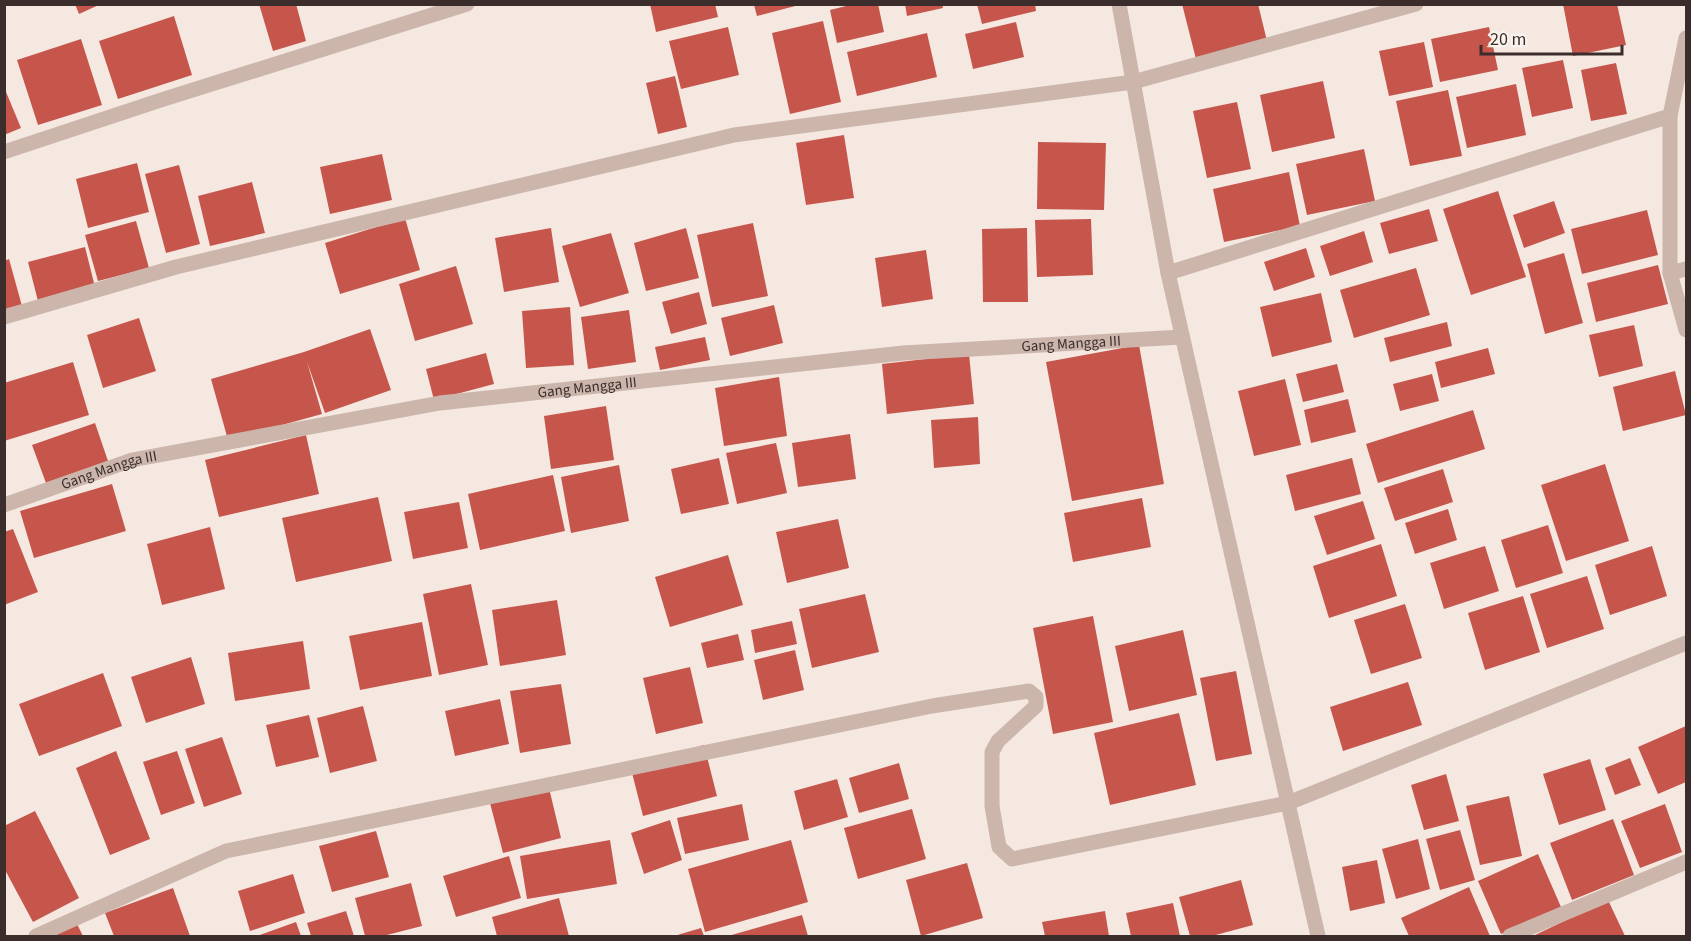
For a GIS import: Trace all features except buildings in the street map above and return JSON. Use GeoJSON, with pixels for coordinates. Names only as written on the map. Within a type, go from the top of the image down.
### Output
{"type":"FeatureCollection","features":[{"type":"Feature","properties":{"kind":"street"},"geometry":{"type":"LineString","coordinates":[[4,152],[467,4]]}},
{"type":"Feature","properties":{"kind":"street"},"geometry":{"type":"LineString","coordinates":[[1119,4],[1168,273],[1318,936]]}},
{"type":"Feature","properties":{"kind":"street"},"geometry":{"type":"LineString","coordinates":[[4,317],[176,267],[734,135],[1133,82],[1416,4]]}},
{"type":"Feature","properties":{"kind":"street"},"geometry":{"type":"LineString","coordinates":[[1686,38],[1670,116],[1670,273],[1686,330]]}},
{"type":"Feature","properties":{"kind":"street"},"geometry":{"type":"LineString","coordinates":[[1168,273],[1670,116]]}},
{"type":"Feature","properties":{"kind":"street"},"geometry":{"type":"LineString","coordinates":[[1670,273],[1686,269]]}},
{"type":"Feature","properties":{"kind":"street","name":"Gang Mangga III"},"geometry":{"type":"LineString","coordinates":[[4,505],[132,460],[440,403],[903,353],[1182,337]]}},
{"type":"Feature","properties":{"kind":"street"},"geometry":{"type":"LineString","coordinates":[[36,936],[226,851],[932,706],[1029,692],[1034,694],[1036,706],[998,741],[992,752],[990,766],[992,806],[999,847],[1012,859],[1288,803],[1686,643]]}},
{"type":"Feature","properties":{"kind":"street"},"geometry":{"type":"LineString","coordinates":[[1510,936],[1686,862]]}}]}
